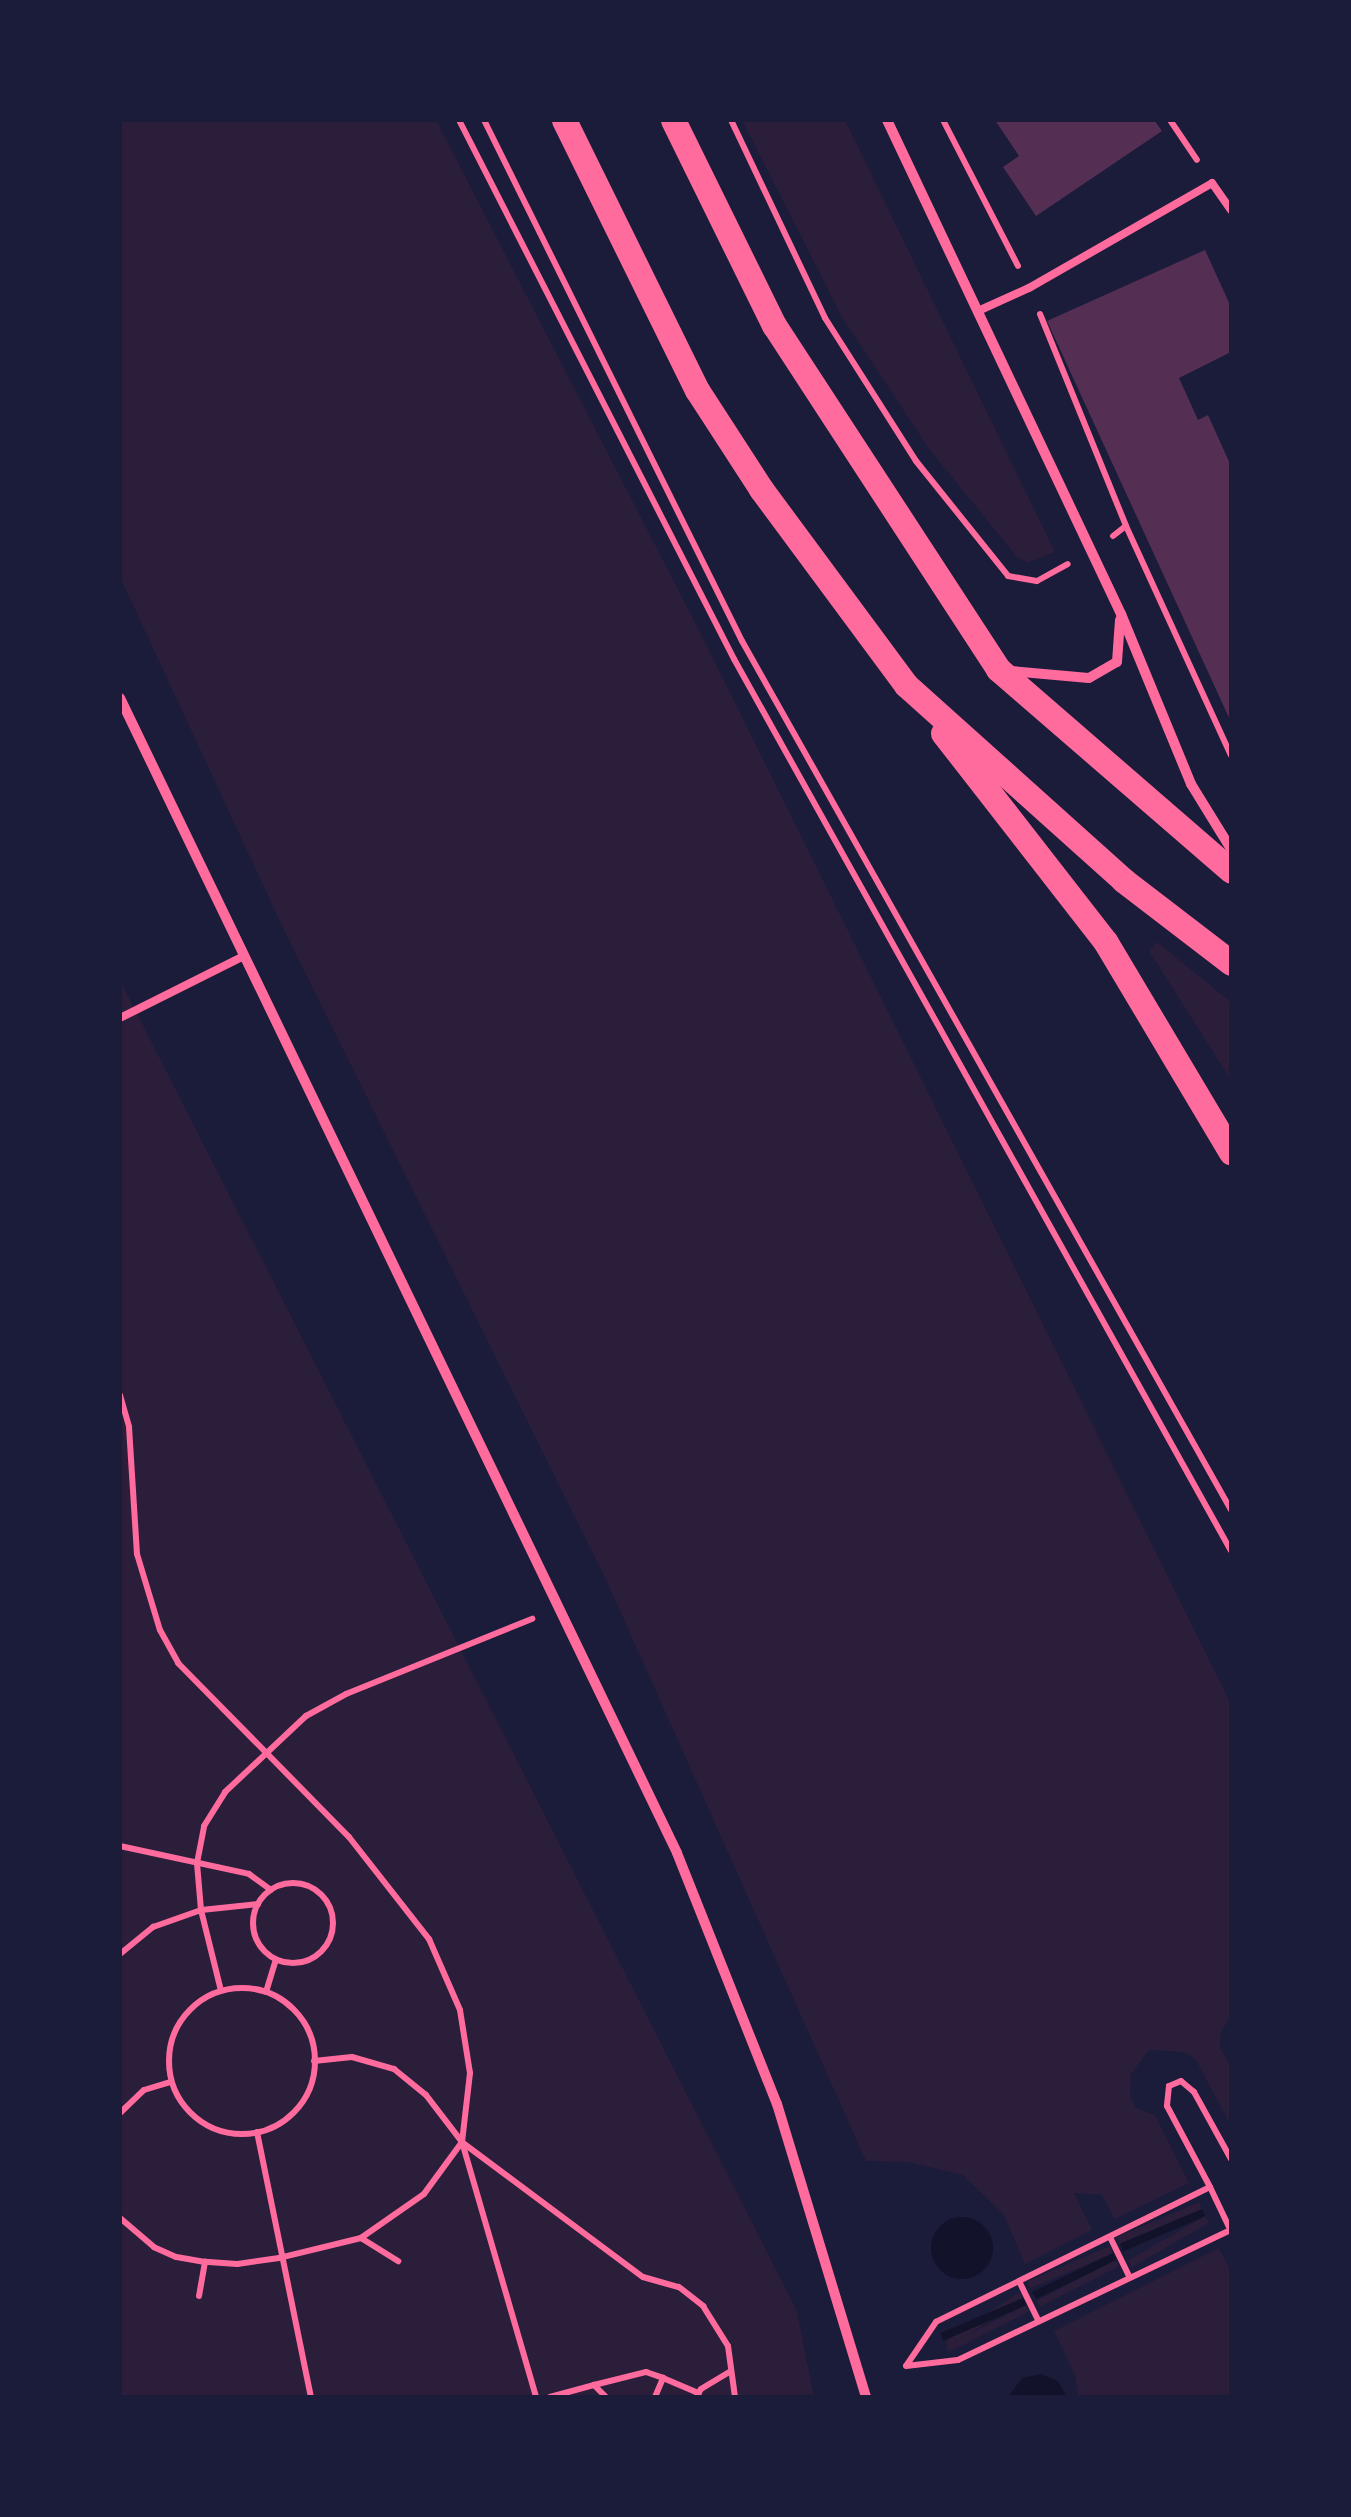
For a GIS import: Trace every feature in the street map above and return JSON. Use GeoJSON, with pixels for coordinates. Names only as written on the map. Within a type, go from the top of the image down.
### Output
{"type":"FeatureCollection","features":[{"type":"Feature","properties":{"kind":"main road"},"geometry":{"type":"LineString","coordinates":[[564,120],[697,390],[761,489],[906,686],[1104,941],[1231,1152]]}},
{"type":"Feature","properties":{"kind":"main road"},"geometry":{"type":"LineString","coordinates":[[674,120],[774,325],[998,669],[1231,871]]}},
{"type":"Feature","properties":{"kind":"main road"},"geometry":{"type":"LineString","coordinates":[[906,686],[1123,880],[1231,964]]}},
{"type":"Feature","properties":{"kind":"street"},"geometry":{"type":"LineString","coordinates":[[887,120],[1121,614],[1190,784],[1231,849]]}},
{"type":"Feature","properties":{"kind":"street"},"geometry":{"type":"LineString","coordinates":[[998,669],[1089,678],[1117,662],[1121,614]]}},
{"type":"Feature","properties":{"kind":"street"},"geometry":{"type":"LineString","coordinates":[[120,698],[678,1853],[778,2104],[866,2397]]}},
{"type":"Feature","properties":{"kind":"lane"},"geometry":{"type":"LineString","coordinates":[[978,312],[1029,288],[1212,183],[1231,210]]}},
{"type":"Feature","properties":{"kind":"lane"},"geometry":{"type":"LineString","coordinates":[[120,1018],[242,956]]}},
{"type":"Feature","properties":{"kind":"path"},"geometry":{"type":"LineString","coordinates":[[459,120],[734,659],[1231,1551]]}},
{"type":"Feature","properties":{"kind":"path"},"geometry":{"type":"LineString","coordinates":[[484,120],[742,641],[1231,1510]]}},
{"type":"Feature","properties":{"kind":"path"},"geometry":{"type":"LineString","coordinates":[[731,120],[825,318],[916,462],[1008,576],[1037,581],[1091,552],[1126,526]]}},
{"type":"Feature","properties":{"kind":"path"},"geometry":{"type":"LineString","coordinates":[[943,120],[1029,288],[1126,526],[1231,755]]}},
{"type":"Feature","properties":{"kind":"path"},"geometry":{"type":"LineString","coordinates":[[1170,120],[1212,183]]}},
{"type":"Feature","properties":{"kind":"path"},"geometry":{"type":"LineString","coordinates":[[120,1395],[129,1427],[136,1554],[160,1630],[178,1663],[266,1758],[349,1836],[429,1939],[460,2010],[470,2073],[462,2142],[536,2397]]}},
{"type":"Feature","properties":{"kind":"path"},"geometry":{"type":"LineString","coordinates":[[221,1991],[202,1910],[198,1863],[204,1826],[225,1792],[266,1758],[306,1716],[346,1694],[561,1607]]}},
{"type":"Feature","properties":{"kind":"path"},"geometry":{"type":"LineString","coordinates":[[120,1846],[248,1874],[270,1890]]}},
{"type":"Feature","properties":{"kind":"path"},"geometry":{"type":"LineString","coordinates":[[296,1883],[308,1886],[328,1903],[332,1916],[333,1929],[321,1953],[296,1964],[276,1959],[255,1936],[252,1924],[258,1904],[270,1890],[296,1883]]}},
{"type":"Feature","properties":{"kind":"path"},"geometry":{"type":"LineString","coordinates":[[120,1954],[153,1927],[202,1910],[258,1904]]}},
{"type":"Feature","properties":{"kind":"path"},"geometry":{"type":"LineString","coordinates":[[266,1992],[276,1959]]}},
{"type":"Feature","properties":{"kind":"path"},"geometry":{"type":"LineString","coordinates":[[221,1991],[266,1992],[287,2004],[302,2020],[314,2061],[304,2099],[276,2126],[240,2134],[204,2124],[190,2113],[171,2082],[173,2036],[201,2000],[221,1991]]}},
{"type":"Feature","properties":{"kind":"path"},"geometry":{"type":"LineString","coordinates":[[314,2061],[352,2057],[394,2069],[426,2095],[462,2142],[644,2277],[679,2287],[703,2306],[728,2346],[728,2372],[734,2397]]}},
{"type":"Feature","properties":{"kind":"path"},"geometry":{"type":"LineString","coordinates":[[1210,2188],[936,2322],[906,2366],[958,2360],[1230,2228],[1210,2188],[1167,2106],[1169,2086],[1182,2081],[1194,2092],[1231,2159]]}},
{"type":"Feature","properties":{"kind":"path"},"geometry":{"type":"LineString","coordinates":[[120,2113],[144,2090],[171,2082]]}},
{"type":"Feature","properties":{"kind":"path"},"geometry":{"type":"LineString","coordinates":[[257,2132],[311,2397]]}},
{"type":"Feature","properties":{"kind":"path"},"geometry":{"type":"LineString","coordinates":[[120,2218],[154,2247],[176,2258],[237,2264],[280,2258],[362,2238],[424,2194],[462,2142]]}},
{"type":"Feature","properties":{"kind":"path"},"geometry":{"type":"LineString","coordinates":[[1110,2237],[1129,2276]]}},
{"type":"Feature","properties":{"kind":"path"},"geometry":{"type":"LineString","coordinates":[[362,2238],[398,2261]]}},
{"type":"Feature","properties":{"kind":"path"},"geometry":{"type":"LineString","coordinates":[[199,2296],[205,2262]]}},
{"type":"Feature","properties":{"kind":"path"},"geometry":{"type":"LineString","coordinates":[[1019,2281],[1038,2320]]}},
{"type":"Feature","properties":{"kind":"path"},"geometry":{"type":"LineString","coordinates":[[550,2397],[646,2372],[698,2395],[728,2372]]}},
{"type":"Feature","properties":{"kind":"path"},"geometry":{"type":"LineString","coordinates":[[655,2397],[663,2378]]}},
{"type":"Feature","properties":{"kind":"path"},"geometry":{"type":"LineString","coordinates":[[594,2385],[606,2397]]}},
{"type":"Feature","properties":{"kind":"shaded area"},"geometry":{"type":"Polygon","coordinates":[[[120,120],[436,120],[700,632],[1231,1704],[1231,2016],[1221,2032],[1220,2048],[1231,2066],[1231,2126],[1196,2060],[1183,2052],[1149,2050],[1131,2074],[1130,2094],[1136,2108],[1155,2115],[1189,2183],[1115,2219],[1102,2195],[1074,2193],[1092,2230],[1025,2264],[1004,2215],[963,2175],[908,2162],[866,2161],[608,1584],[283,928],[120,577],[120,120]]]}},
{"type":"Feature","properties":{"kind":"shaded area"},"geometry":{"type":"Polygon","coordinates":[[[742,120],[845,120],[1055,552],[1028,563],[1017,557],[929,449],[842,317],[742,120]]]}},
{"type":"Feature","properties":{"kind":"shaded area"},"geometry":{"type":"Polygon","coordinates":[[[1157,942],[1231,1002],[1231,1080],[1149,951],[1157,942]]]}},
{"type":"Feature","properties":{"kind":"shaded area"},"geometry":{"type":"Polygon","coordinates":[[[120,980],[797,2311],[814,2397],[120,2397],[120,980]]]}},
{"type":"Feature","properties":{"kind":"shaded area"},"geometry":{"type":"Polygon","coordinates":[[[1199,2202],[1202,2209],[1119,2245],[1116,2237],[1199,2202]]]}},
{"type":"Feature","properties":{"kind":"shaded area"},"geometry":{"type":"Polygon","coordinates":[[[1202,2209],[1205,2216],[1123,2251],[1120,2244],[1202,2209]]]}},
{"type":"Feature","properties":{"kind":"shaded area"},"geometry":{"type":"Polygon","coordinates":[[[1205,2216],[1209,2223],[1132,2267],[1128,2260],[1205,2216]]]}},
{"type":"Feature","properties":{"kind":"shaded area"},"geometry":{"type":"Polygon","coordinates":[[[962,2217],[984,2226],[993,2248],[984,2270],[962,2279],[940,2270],[931,2248],[940,2226],[962,2217]]]}},
{"type":"Feature","properties":{"kind":"shaded area"},"geometry":{"type":"Polygon","coordinates":[[[1110,2246],[1113,2253],[1030,2289],[1027,2281],[1110,2246]]]}},
{"type":"Feature","properties":{"kind":"shaded area"},"geometry":{"type":"Polygon","coordinates":[[[1219,2248],[1231,2271],[1231,2397],[1078,2397],[1075,2375],[1054,2331],[1219,2248]]]}},
{"type":"Feature","properties":{"kind":"shaded area"},"geometry":{"type":"Polygon","coordinates":[[[1113,2253],[1116,2260],[1036,2299],[1032,2292],[1113,2253]]]}},
{"type":"Feature","properties":{"kind":"shaded area"},"geometry":{"type":"Polygon","coordinates":[[[1116,2260],[1119,2266],[1040,2307],[1037,2300],[1116,2260]]]}},
{"type":"Feature","properties":{"kind":"shaded area"},"geometry":{"type":"Polygon","coordinates":[[[1019,2292],[1023,2298],[949,2348],[945,2342],[1019,2292]]]}},
{"type":"Feature","properties":{"kind":"shaded area"},"geometry":{"type":"Polygon","coordinates":[[[1023,2298],[1026,2305],[943,2341],[940,2333],[1023,2298]]]}},
{"type":"Feature","properties":{"kind":"shaded area"},"geometry":{"type":"Polygon","coordinates":[[[1026,2305],[1029,2311],[949,2352],[946,2346],[1026,2305]]]}},
{"type":"Feature","properties":{"kind":"shaded area"},"geometry":{"type":"Polygon","coordinates":[[[1041,2374],[1058,2381],[1067,2397],[1008,2397],[1022,2378],[1041,2374]]]}},
{"type":"Feature","properties":{"kind":"building"},"geometry":{"type":"Polygon","coordinates":[[[995,120],[1154,120],[1162,131],[1036,216],[1003,167],[1019,156],[995,120]]]}},
{"type":"Feature","properties":{"kind":"building"},"geometry":{"type":"Polygon","coordinates":[[[1205,250],[1231,307],[1231,352],[1179,378],[1198,420],[1208,415],[1231,466],[1231,722],[1047,321],[1205,250]]]}}]}
